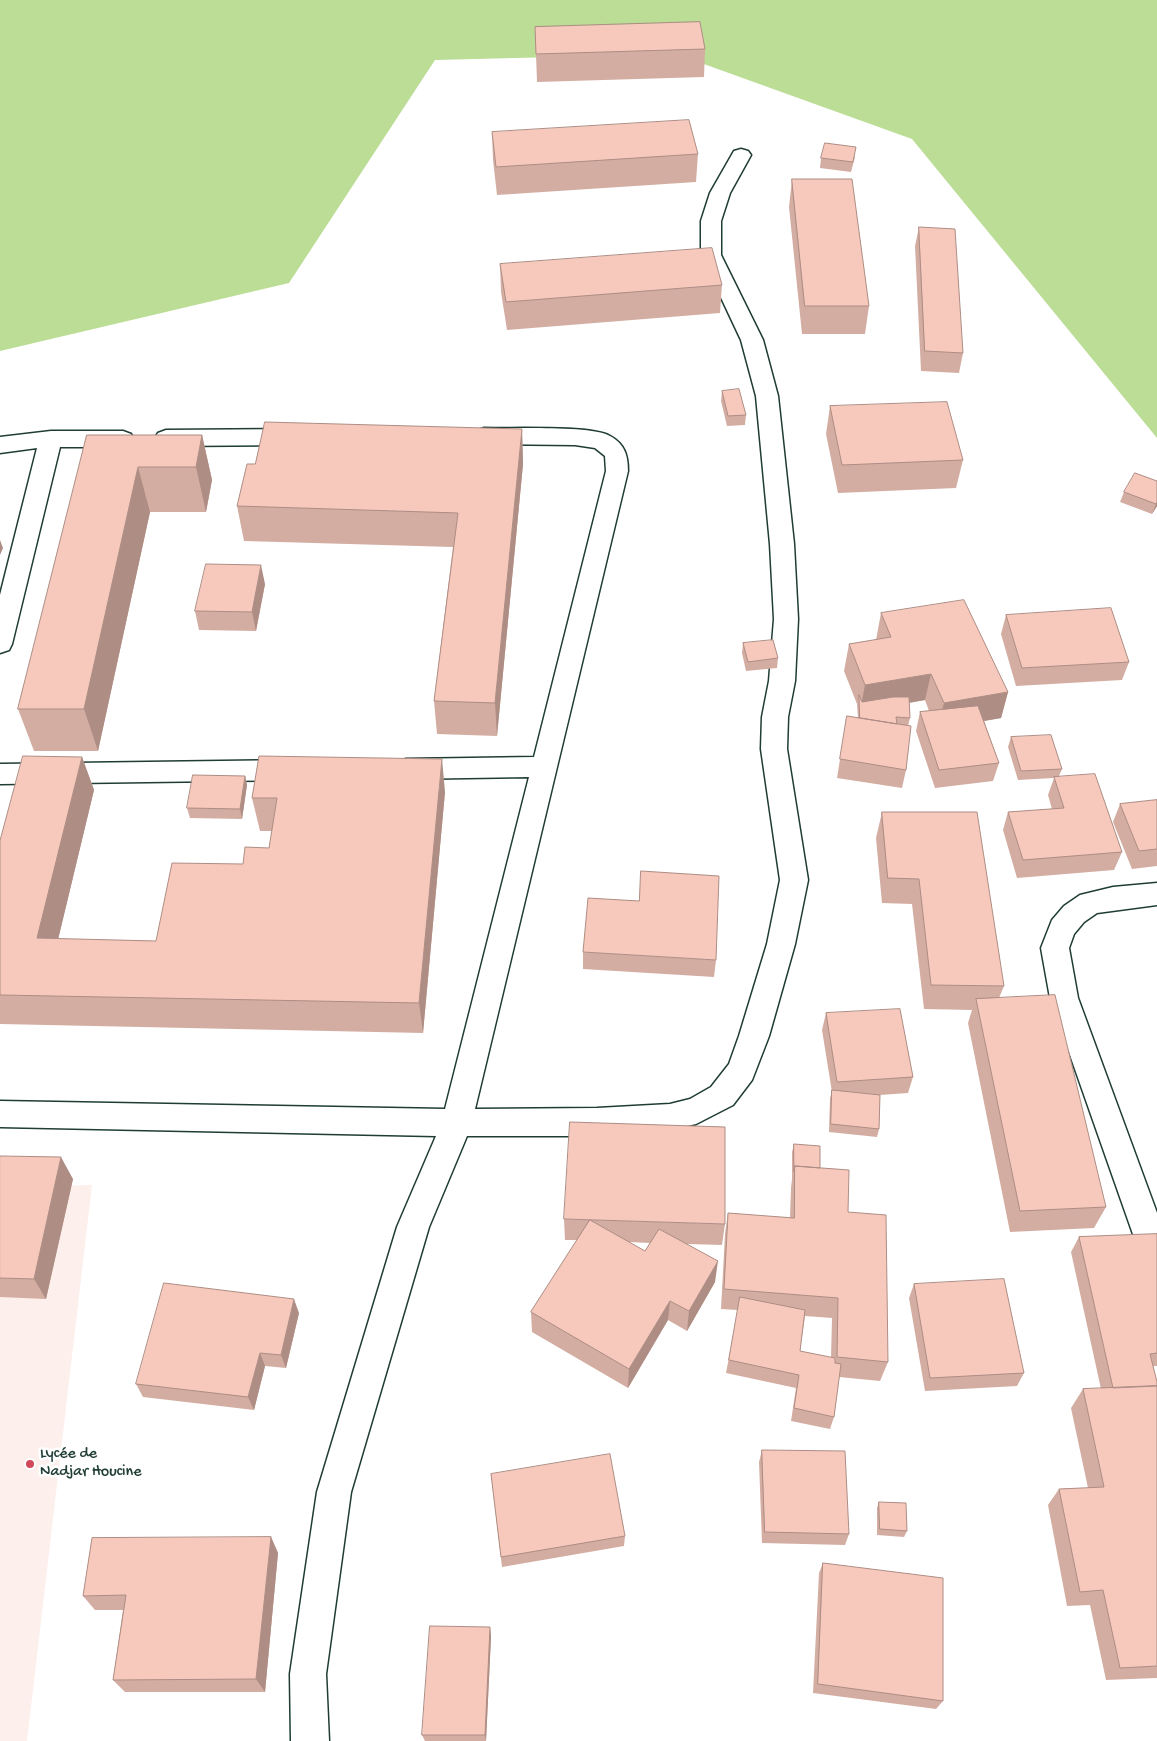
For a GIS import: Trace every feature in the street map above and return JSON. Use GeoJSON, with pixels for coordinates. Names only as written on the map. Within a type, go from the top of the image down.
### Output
{"type":"FeatureCollection","features":[{"type":"Feature","properties":{"kind":"street"},"geometry":{"type":"LineString","coordinates":[[0,1114],[456,1123],[597,1122],[670,1117],[696,1111],[722,1096],[741,1071],[757,1027],[781,944],[794,880],[788,827],[779,789],[774,748],[775,717],[782,681],[786,619],[782,544],[767,396],[752,340],[711,255],[711,221],[720,193],[741,155]]}},
{"type":"Feature","properties":{"kind":"street"},"geometry":{"type":"LineString","coordinates":[[310,1741],[308,1674],[334,1492],[413,1227],[456,1123],[617,471],[616,454],[602,441],[575,437],[457,436]]}},
{"type":"Feature","properties":{"kind":"street"},"geometry":{"type":"LineString","coordinates":[[0,445],[51,439],[319,437]]}},
{"type":"Feature","properties":{"kind":"street"},"geometry":{"type":"LineString","coordinates":[[0,644],[51,439]]}},
{"type":"Feature","properties":{"kind":"street"},"geometry":{"type":"LineString","coordinates":[[386,769],[544,767]]}},
{"type":"Feature","properties":{"kind":"street"},"geometry":{"type":"LineString","coordinates":[[0,774],[316,770]]}},
{"type":"Feature","properties":{"kind":"street"},"geometry":{"type":"LineString","coordinates":[[1157,894],[1113,898],[1090,903],[1074,914],[1062,928],[1055,948],[1064,998],[1157,1257]]}},
{"type":"Feature","properties":{"kind":"shaded area","name":"Lycée de Nadjar Houcine"},"geometry":{"type":"Polygon","coordinates":[[[92,1185],[27,1741],[0,1741],[0,1187],[92,1185]]]}},
{"type":"Feature","properties":{"kind":"green space"},"geometry":{"type":"Polygon","coordinates":[[[0,0],[1157,0],[1157,438],[912,139],[676,54],[435,60],[289,283],[0,351],[0,0]]]}},
{"type":"Feature","properties":{"kind":"building"},"geometry":{"type":"Polygon","coordinates":[[[700,22],[705,49],[536,54],[535,27],[700,22]]]}},
{"type":"Feature","properties":{"kind":"building"},"geometry":{"type":"Polygon","coordinates":[[[689,120],[698,154],[496,167],[492,132],[689,120]]]}},
{"type":"Feature","properties":{"kind":"building"},"geometry":{"type":"Polygon","coordinates":[[[825,143],[856,147],[853,162],[821,158],[825,143]]]}},
{"type":"Feature","properties":{"kind":"building"},"geometry":{"type":"Polygon","coordinates":[[[792,179],[852,179],[869,306],[805,306],[792,179]]]}},
{"type":"Feature","properties":{"kind":"building"},"geometry":{"type":"Polygon","coordinates":[[[919,227],[955,229],[963,353],[925,351],[919,227]]]}},
{"type":"Feature","properties":{"kind":"building"},"geometry":{"type":"Polygon","coordinates":[[[712,248],[722,285],[506,302],[500,264],[712,248]]]}},
{"type":"Feature","properties":{"kind":"building"},"geometry":{"type":"Polygon","coordinates":[[[739,389],[746,415],[728,416],[722,391],[739,389]]]}},
{"type":"Feature","properties":{"kind":"building"},"geometry":{"type":"Polygon","coordinates":[[[947,402],[963,460],[842,465],[830,406],[947,402]]]}},
{"type":"Feature","properties":{"kind":"building"},"geometry":{"type":"Polygon","coordinates":[[[265,422],[522,429],[495,703],[434,701],[458,513],[237,506],[247,464],[255,464],[265,422]]]}},
{"type":"Feature","properties":{"kind":"building"},"geometry":{"type":"Polygon","coordinates":[[[87,435],[202,435],[196,467],[138,467],[84,709],[18,709],[87,435]]]}},
{"type":"Feature","properties":{"kind":"building"},"geometry":{"type":"Polygon","coordinates":[[[1135,473],[1157,481],[1156,504],[1124,492],[1135,473]]]}},
{"type":"Feature","properties":{"kind":"building"},"geometry":{"type":"Polygon","coordinates":[[[206,564],[261,565],[252,612],[195,611],[206,564]]]}},
{"type":"Feature","properties":{"kind":"building"},"geometry":{"type":"Polygon","coordinates":[[[964,600],[1008,692],[944,703],[931,674],[865,685],[849,644],[891,637],[881,613],[964,600]]]}},
{"type":"Feature","properties":{"kind":"building"},"geometry":{"type":"Polygon","coordinates":[[[1111,608],[1129,662],[1022,668],[1006,615],[1111,608]]]}},
{"type":"Feature","properties":{"kind":"building"},"geometry":{"type":"Polygon","coordinates":[[[773,640],[778,658],[748,662],[743,643],[773,640]]]}},
{"type":"Feature","properties":{"kind":"building"},"geometry":{"type":"Polygon","coordinates":[[[859,695],[862,702],[893,697],[909,697],[910,718],[896,717],[897,724],[860,718],[859,695]]]}},
{"type":"Feature","properties":{"kind":"building"},"geometry":{"type":"Polygon","coordinates":[[[978,706],[999,763],[939,770],[920,712],[978,706]]]}},
{"type":"Feature","properties":{"kind":"building"},"geometry":{"type":"Polygon","coordinates":[[[847,716],[911,726],[906,770],[840,759],[847,716]]]}},
{"type":"Feature","properties":{"kind":"building"},"geometry":{"type":"Polygon","coordinates":[[[1051,735],[1062,769],[1021,771],[1011,737],[1051,735]]]}},
{"type":"Feature","properties":{"kind":"building"},"geometry":{"type":"Polygon","coordinates":[[[23,756],[82,757],[37,938],[156,941],[172,863],[243,864],[245,847],[269,848],[277,798],[252,798],[259,756],[442,759],[419,1003],[0,995],[0,841],[23,756]]]}},
{"type":"Feature","properties":{"kind":"building"},"geometry":{"type":"Polygon","coordinates":[[[1095,774],[1122,852],[1023,860],[1008,812],[1064,808],[1054,777],[1095,774]]]}},
{"type":"Feature","properties":{"kind":"building"},"geometry":{"type":"Polygon","coordinates":[[[193,775],[245,776],[240,809],[187,808],[193,775]]]}},
{"type":"Feature","properties":{"kind":"building"},"geometry":{"type":"Polygon","coordinates":[[[1157,800],[1157,849],[1139,851],[1120,804],[1157,800]]]}},
{"type":"Feature","properties":{"kind":"building"},"geometry":{"type":"Polygon","coordinates":[[[882,812],[977,812],[1004,986],[931,985],[919,879],[888,878],[882,812]]]}},
{"type":"Feature","properties":{"kind":"building"},"geometry":{"type":"Polygon","coordinates":[[[641,871],[719,876],[716,960],[583,952],[588,898],[639,901],[641,871]]]}},
{"type":"Feature","properties":{"kind":"building"},"geometry":{"type":"Polygon","coordinates":[[[1055,995],[1106,1207],[1020,1211],[976,999],[1055,995]]]}},
{"type":"Feature","properties":{"kind":"building"},"geometry":{"type":"Polygon","coordinates":[[[900,1009],[913,1077],[837,1082],[826,1013],[900,1009]]]}},
{"type":"Feature","properties":{"kind":"building"},"geometry":{"type":"Polygon","coordinates":[[[832,1090],[880,1095],[879,1129],[831,1124],[832,1090]]]}},
{"type":"Feature","properties":{"kind":"building"},"geometry":{"type":"Polygon","coordinates":[[[570,1122],[725,1127],[725,1224],[564,1219],[570,1122]]]}},
{"type":"Feature","properties":{"kind":"building"},"geometry":{"type":"Polygon","coordinates":[[[794,1144],[820,1146],[820,1168],[795,1166],[794,1171],[794,1144]]]}},
{"type":"Feature","properties":{"kind":"building"},"geometry":{"type":"Polygon","coordinates":[[[0,1156],[61,1157],[34,1279],[0,1278],[0,1156]]]}},
{"type":"Feature","properties":{"kind":"building"},"geometry":{"type":"Polygon","coordinates":[[[795,1166],[849,1170],[848,1212],[886,1215],[888,1362],[837,1357],[838,1298],[724,1289],[728,1213],[794,1218],[795,1166]]]}},
{"type":"Feature","properties":{"kind":"building"},"geometry":{"type":"Polygon","coordinates":[[[590,1220],[645,1251],[659,1229],[718,1261],[689,1311],[670,1301],[629,1369],[531,1312],[590,1220]]]}},
{"type":"Feature","properties":{"kind":"building"},"geometry":{"type":"Polygon","coordinates":[[[1157,1234],[1157,1353],[1150,1354],[1157,1386],[1113,1388],[1079,1237],[1157,1234]]]}},
{"type":"Feature","properties":{"kind":"building"},"geometry":{"type":"Polygon","coordinates":[[[1004,1279],[1024,1373],[930,1378],[914,1284],[1004,1279]]]}},
{"type":"Feature","properties":{"kind":"building"},"geometry":{"type":"Polygon","coordinates":[[[164,1283],[294,1299],[281,1355],[260,1353],[248,1397],[136,1384],[164,1283]]]}},
{"type":"Feature","properties":{"kind":"building"},"geometry":{"type":"Polygon","coordinates":[[[740,1297],[805,1310],[800,1351],[835,1358],[835,1363],[841,1364],[834,1417],[794,1408],[799,1375],[729,1360],[740,1297]]]}},
{"type":"Feature","properties":{"kind":"building"},"geometry":{"type":"Polygon","coordinates":[[[1157,1386],[1157,1666],[1120,1668],[1103,1590],[1080,1592],[1059,1489],[1104,1487],[1083,1389],[1157,1386]]]}},
{"type":"Feature","properties":{"kind":"building"},"geometry":{"type":"Polygon","coordinates":[[[762,1450],[845,1451],[849,1534],[765,1532],[762,1450]]]}},
{"type":"Feature","properties":{"kind":"building"},"geometry":{"type":"Polygon","coordinates":[[[610,1454],[625,1536],[501,1557],[491,1474],[610,1454]]]}},
{"type":"Feature","properties":{"kind":"building"},"geometry":{"type":"Polygon","coordinates":[[[879,1502],[906,1503],[907,1531],[880,1529],[879,1502]]]}},
{"type":"Feature","properties":{"kind":"building"},"geometry":{"type":"Polygon","coordinates":[[[271,1537],[256,1679],[113,1680],[126,1595],[83,1596],[92,1538],[271,1537]]]}},
{"type":"Feature","properties":{"kind":"building"},"geometry":{"type":"Polygon","coordinates":[[[823,1563],[943,1578],[943,1701],[818,1684],[823,1563]]]}},
{"type":"Feature","properties":{"kind":"building"},"geometry":{"type":"Polygon","coordinates":[[[430,1626],[490,1627],[485,1735],[422,1735],[430,1626]]]}},
{"type":"Feature","properties":{"kind":"place","name":"Lycée de Nadjar Houcine"},"geometry":{"type":"Point","coordinates":[30,1464]}}]}
